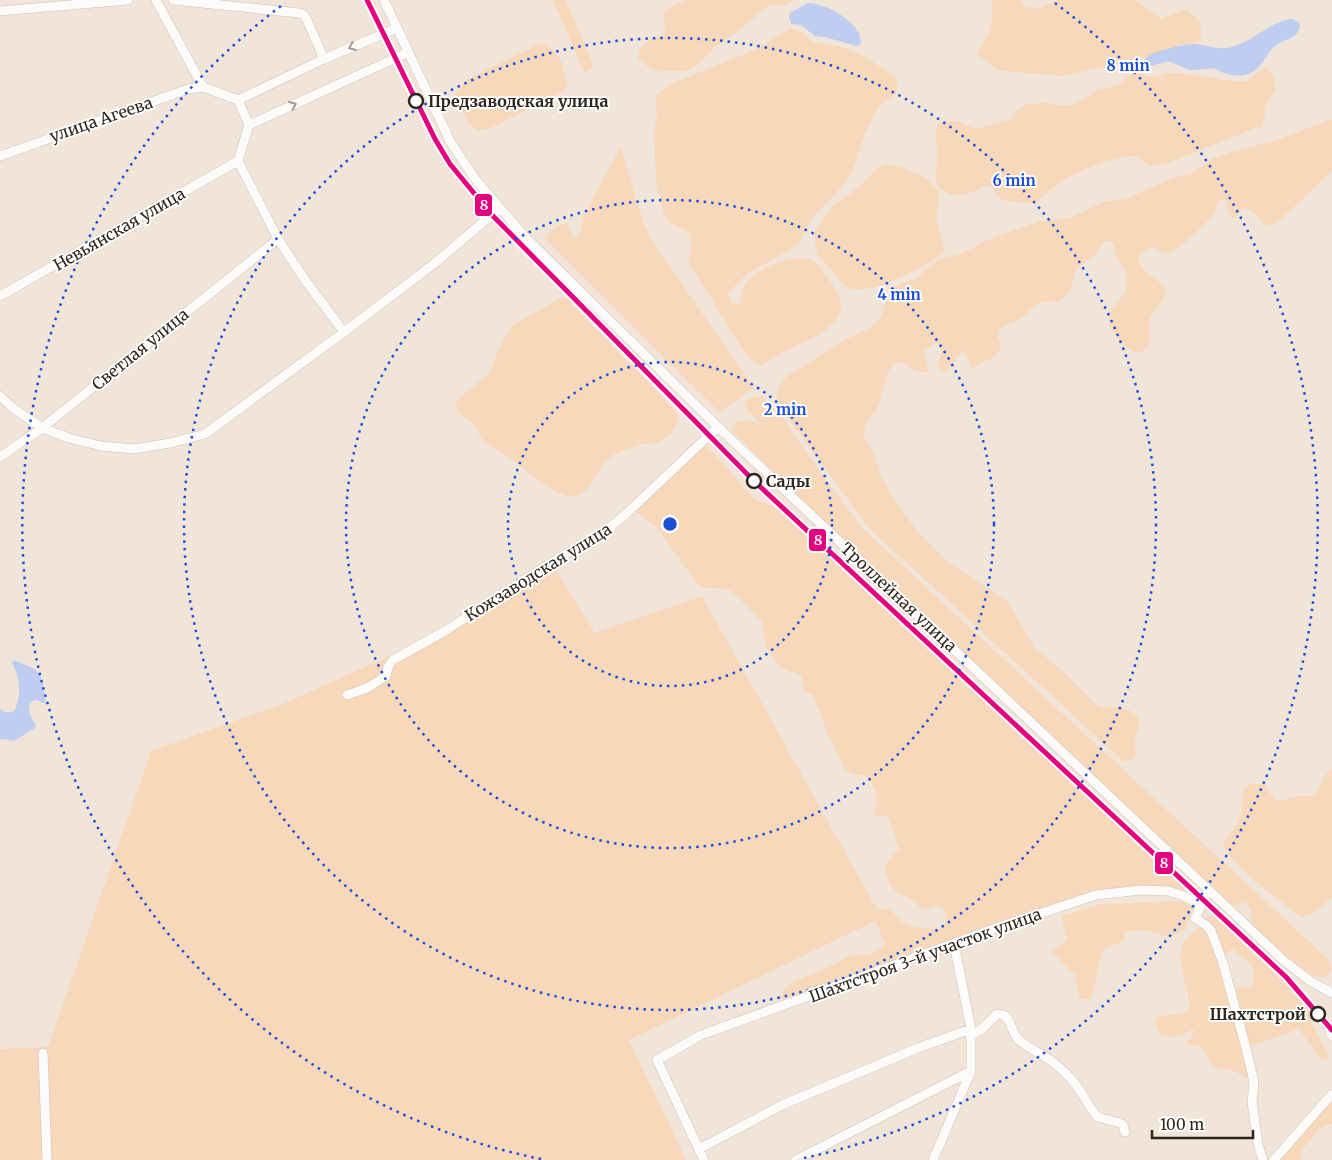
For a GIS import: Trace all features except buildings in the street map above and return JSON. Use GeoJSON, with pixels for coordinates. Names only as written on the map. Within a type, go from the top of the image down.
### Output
{"type":"FeatureCollection","features":[{"type":"Feature","properties":{"kind":"street"},"geometry":{"type":"LineString","coordinates":[[0,11],[128,0]]}},
{"type":"Feature","properties":{"kind":"street"},"geometry":{"type":"LineString","coordinates":[[156,0],[203,87],[238,100],[324,59],[397,28]]}},
{"type":"Feature","properties":{"kind":"street"},"geometry":{"type":"LineString","coordinates":[[173,0],[299,13],[304,15],[307,20],[324,59]]}},
{"type":"Feature","properties":{"kind":"street","name":"Троллейная улица"},"geometry":{"type":"LineString","coordinates":[[384,0],[450,143],[475,179],[563,276],[718,426],[1283,960],[1310,981],[1332,993]]}},
{"type":"Feature","properties":{"kind":"street"},"geometry":{"type":"LineString","coordinates":[[249,125],[408,52]]}},
{"type":"Feature","properties":{"kind":"street","name":"улица Агеева"},"geometry":{"type":"LineString","coordinates":[[0,156],[188,89],[203,87]]}},
{"type":"Feature","properties":{"kind":"street"},"geometry":{"type":"LineString","coordinates":[[238,100],[249,125],[238,161],[278,239],[305,280],[344,332]]}},
{"type":"Feature","properties":{"kind":"street","name":"Невьянская улица"},"geometry":{"type":"LineString","coordinates":[[0,296],[238,161]]}},
{"type":"Feature","properties":{"kind":"street"},"geometry":{"type":"LineString","coordinates":[[0,396],[13,408],[42,428],[69,438],[101,446],[134,450],[205,434],[435,263],[500,208]]}},
{"type":"Feature","properties":{"kind":"street","name":"Светлая улица"},"geometry":{"type":"LineString","coordinates":[[0,457],[42,428],[278,239]]}},
{"type":"Feature","properties":{"kind":"street","name":"Кожзаводская улица"},"geometry":{"type":"LineString","coordinates":[[347,695],[367,688],[386,676],[388,666],[393,660],[445,631],[546,566],[608,529],[620,520],[718,426]]}},
{"type":"Feature","properties":{"kind":"street","name":"Шахтстроя 3-й участок улица"},"geometry":{"type":"LineString","coordinates":[[699,1149],[657,1060],[701,1035],[1096,895],[1141,890],[1168,891],[1184,896],[1200,905]]}},
{"type":"Feature","properties":{"kind":"street"},"geometry":{"type":"LineString","coordinates":[[1209,890],[1195,918],[1209,928],[1216,944],[1246,1048],[1254,1082],[1252,1102],[1258,1144],[1263,1160]]}},
{"type":"Feature","properties":{"kind":"street"},"geometry":{"type":"LineString","coordinates":[[933,1160],[971,1072],[970,1033],[954,944]]}},
{"type":"Feature","properties":{"kind":"street"},"geometry":{"type":"LineString","coordinates":[[704,1160],[699,1149],[782,1105],[918,1048],[982,1029],[997,1014],[1004,1015],[1010,1021],[1014,1034],[1020,1041],[1048,1058],[1072,1079],[1098,1117],[1120,1123],[1123,1125],[1125,1132]]}},
{"type":"Feature","properties":{"kind":"street"},"geometry":{"type":"LineString","coordinates":[[1332,1028],[1330,1031],[1332,1036]]}},
{"type":"Feature","properties":{"kind":"street"},"geometry":{"type":"LineString","coordinates":[[43,1053],[47,1160]]}},
{"type":"Feature","properties":{"kind":"street"},"geometry":{"type":"LineString","coordinates":[[796,1160],[971,1072]]}},
{"type":"Feature","properties":{"kind":"street"},"geometry":{"type":"LineString","coordinates":[[1274,1160],[1332,1094]]}},
{"type":"Feature","properties":{"kind":"shaded area"},"geometry":{"type":"Polygon","coordinates":[[[553,0],[566,0],[593,64],[589,71],[585,72],[583,70],[553,0]]]}},
{"type":"Feature","properties":{"kind":"shaded area"},"geometry":{"type":"Polygon","coordinates":[[[686,0],[796,0],[784,5],[772,5],[762,10],[746,25],[715,47],[693,68],[665,71],[651,69],[638,59],[638,51],[651,39],[664,35],[666,32],[663,12],[686,0]]]}},
{"type":"Feature","properties":{"kind":"shaded area"},"geometry":{"type":"Polygon","coordinates":[[[992,0],[1021,0],[1023,6],[1037,9],[1057,0],[1135,0],[1161,19],[1187,9],[1200,23],[1202,40],[1165,53],[1062,76],[998,70],[976,54],[985,41],[992,23],[992,0]]]}},
{"type":"Feature","properties":{"kind":"shaded area"},"geometry":{"type":"Polygon","coordinates":[[[789,29],[801,32],[813,42],[842,47],[864,56],[894,76],[898,83],[897,91],[893,96],[878,107],[866,131],[852,173],[834,196],[813,217],[799,243],[746,275],[728,293],[732,303],[739,304],[747,282],[762,270],[782,261],[801,258],[809,259],[818,265],[839,297],[841,302],[840,311],[831,326],[818,335],[761,365],[751,359],[741,347],[689,265],[690,234],[669,222],[663,211],[656,181],[654,133],[657,113],[655,100],[658,94],[671,84],[759,48],[789,29]]]}},
{"type":"Feature","properties":{"kind":"shaded area"},"geometry":{"type":"Polygon","coordinates":[[[541,43],[557,54],[563,66],[567,86],[563,92],[489,129],[476,130],[467,121],[455,94],[468,79],[541,43]]]}},
{"type":"Feature","properties":{"kind":"shaded area"},"geometry":{"type":"Polygon","coordinates":[[[1265,67],[1274,78],[1276,89],[1268,100],[1261,126],[1170,162],[1150,166],[1135,156],[1104,162],[1064,180],[1034,203],[1002,199],[991,186],[966,194],[955,195],[945,192],[937,184],[935,178],[938,153],[935,135],[938,124],[942,122],[956,121],[973,128],[980,128],[1010,120],[1019,108],[1028,104],[1046,103],[1064,106],[1075,104],[1098,90],[1118,85],[1131,74],[1141,73],[1155,77],[1167,73],[1179,73],[1241,82],[1247,81],[1265,67]]]}},
{"type":"Feature","properties":{"kind":"shaded area"},"geometry":{"type":"Polygon","coordinates":[[[1332,119],[1332,171],[1275,225],[1266,226],[1254,212],[1244,208],[1235,219],[1232,218],[1229,214],[1226,200],[1222,199],[1209,219],[1177,248],[1166,253],[1152,247],[1141,254],[1139,261],[1141,267],[1164,287],[1166,292],[1163,300],[1151,316],[1149,345],[1141,353],[1127,347],[1109,325],[1111,309],[1126,292],[1126,271],[1116,257],[1111,241],[1104,241],[1096,254],[1076,269],[1070,291],[1066,296],[1060,301],[1043,302],[1035,305],[1023,317],[999,331],[1000,349],[991,360],[985,360],[972,369],[963,350],[944,372],[937,365],[942,346],[935,344],[924,352],[928,371],[914,370],[904,363],[895,362],[888,372],[878,408],[867,421],[863,435],[874,454],[881,476],[892,496],[920,535],[945,560],[1008,602],[1034,647],[1066,674],[1099,707],[1124,709],[1135,714],[1140,725],[1135,739],[1136,754],[1131,761],[1123,761],[869,528],[781,408],[777,396],[778,388],[786,377],[844,340],[876,323],[893,289],[900,284],[917,278],[933,263],[965,252],[987,240],[1041,221],[1069,218],[1104,202],[1125,199],[1173,178],[1192,173],[1212,159],[1234,151],[1277,140],[1332,119]]]}},
{"type":"Feature","properties":{"kind":"shaded area"},"geometry":{"type":"Polygon","coordinates":[[[621,146],[636,200],[649,236],[754,388],[719,412],[544,238],[557,226],[567,223],[574,239],[576,237],[581,229],[584,216],[621,146]]]}},
{"type":"Feature","properties":{"kind":"shaded area"},"geometry":{"type":"Polygon","coordinates":[[[886,164],[901,167],[928,179],[940,192],[936,219],[944,251],[927,264],[886,284],[872,288],[852,290],[844,285],[817,254],[815,230],[834,205],[862,185],[867,178],[886,164]]]}},
{"type":"Feature","properties":{"kind":"shaded area"},"geometry":{"type":"Polygon","coordinates":[[[561,298],[566,298],[569,301],[677,412],[678,417],[675,427],[664,439],[617,453],[604,463],[586,489],[572,497],[563,495],[548,487],[509,457],[488,445],[481,438],[474,424],[460,413],[456,407],[459,399],[489,373],[503,340],[513,325],[561,298]]]}},
{"type":"Feature","properties":{"kind":"shaded area"},"geometry":{"type":"Polygon","coordinates":[[[758,396],[763,397],[778,411],[862,528],[1329,960],[1332,966],[1330,973],[1325,977],[1308,972],[1276,948],[1254,925],[1247,905],[1243,902],[1236,906],[1230,904],[779,480],[731,429],[736,422],[747,420],[760,423],[746,409],[745,405],[747,400],[758,396]]]}},
{"type":"Feature","properties":{"kind":"shaded area"},"geometry":{"type":"Polygon","coordinates":[[[703,447],[707,447],[716,455],[753,498],[773,506],[784,515],[1182,885],[1186,892],[1126,888],[783,999],[781,997],[783,991],[794,982],[850,956],[876,952],[885,943],[875,921],[629,1040],[686,1160],[0,1160],[0,1049],[48,1047],[151,751],[283,704],[389,656],[556,570],[595,633],[702,596],[878,911],[882,909],[890,910],[904,923],[912,926],[930,929],[943,928],[946,918],[943,908],[936,906],[927,909],[921,908],[911,899],[898,893],[891,886],[884,870],[899,848],[888,817],[876,816],[873,811],[877,797],[872,783],[865,775],[852,774],[846,770],[827,732],[813,695],[804,691],[801,675],[782,669],[766,648],[762,622],[731,591],[701,587],[697,584],[658,529],[636,512],[703,447]]]}},
{"type":"Feature","properties":{"kind":"shaded area"},"geometry":{"type":"Polygon","coordinates":[[[1332,769],[1332,898],[1313,913],[1301,917],[1234,861],[1223,844],[1239,821],[1244,789],[1248,785],[1254,783],[1264,784],[1275,800],[1279,801],[1299,796],[1313,796],[1325,776],[1332,769]]]}},
{"type":"Feature","properties":{"kind":"shaded area"},"geometry":{"type":"Polygon","coordinates":[[[1188,901],[1194,906],[1185,929],[1169,937],[1145,930],[1125,931],[1123,942],[1103,949],[1091,999],[1079,999],[1075,975],[1051,951],[1068,940],[1061,916],[1101,904],[1188,901]]]}},
{"type":"Feature","properties":{"kind":"shaded area"},"geometry":{"type":"Polygon","coordinates":[[[1210,915],[1219,919],[1312,1011],[1310,1020],[1327,1053],[1328,1057],[1326,1060],[1321,1060],[1299,1029],[1253,1045],[1248,1043],[1234,993],[1238,988],[1250,987],[1252,984],[1253,973],[1251,964],[1243,959],[1233,948],[1228,953],[1223,953],[1206,920],[1210,915]]]}},
{"type":"Feature","properties":{"kind":"shaded area"},"geometry":{"type":"Polygon","coordinates":[[[1199,928],[1204,928],[1209,934],[1217,957],[1248,1073],[1245,1078],[1235,1071],[1216,1068],[1212,1065],[1203,1049],[1187,1043],[1194,1032],[1193,1029],[1182,1035],[1170,1037],[1161,1035],[1155,1025],[1156,1018],[1182,1014],[1189,1009],[1180,955],[1182,946],[1188,937],[1199,928]]]}},
{"type":"Feature","properties":{"kind":"shaded area"},"geometry":{"type":"Polygon","coordinates":[[[1332,1098],[1332,1124],[1320,1128],[1300,1152],[1302,1160],[1280,1160],[1332,1098]]]}},
{"type":"Feature","properties":{"kind":"water"},"geometry":{"type":"Polygon","coordinates":[[[808,3],[833,10],[850,22],[860,36],[861,44],[856,46],[815,36],[801,25],[791,24],[790,13],[808,3]]]}},
{"type":"Feature","properties":{"kind":"water"},"geometry":{"type":"Polygon","coordinates":[[[1293,19],[1299,23],[1300,27],[1296,34],[1270,51],[1257,69],[1246,75],[1227,74],[1214,68],[1189,70],[1171,62],[1148,67],[1142,65],[1148,56],[1179,46],[1196,44],[1226,48],[1235,46],[1284,20],[1293,19]]]}},
{"type":"Feature","properties":{"kind":"water"},"geometry":{"type":"Polygon","coordinates":[[[14,660],[32,667],[39,673],[43,684],[45,704],[37,700],[32,701],[30,704],[30,713],[36,725],[35,728],[14,741],[0,740],[0,708],[6,712],[14,711],[18,700],[18,681],[12,663],[14,660]]]}},
{"type":"Feature","properties":{"kind":"tram line","name":"8"},"geometry":{"type":"LineString","coordinates":[[367,0],[435,139],[450,164],[492,215],[754,481],[1286,977],[1332,1030]]}},
{"type":"Feature","properties":{"kind":"place","name":"Предзаводская улица"},"geometry":{"type":"Point","coordinates":[416,101]}},
{"type":"Feature","properties":{"kind":"place","name":"Сады"},"geometry":{"type":"Point","coordinates":[754,481]}},
{"type":"Feature","properties":{"kind":"place","name":"Шахтстрой"},"geometry":{"type":"Point","coordinates":[1318,1014]}}]}
